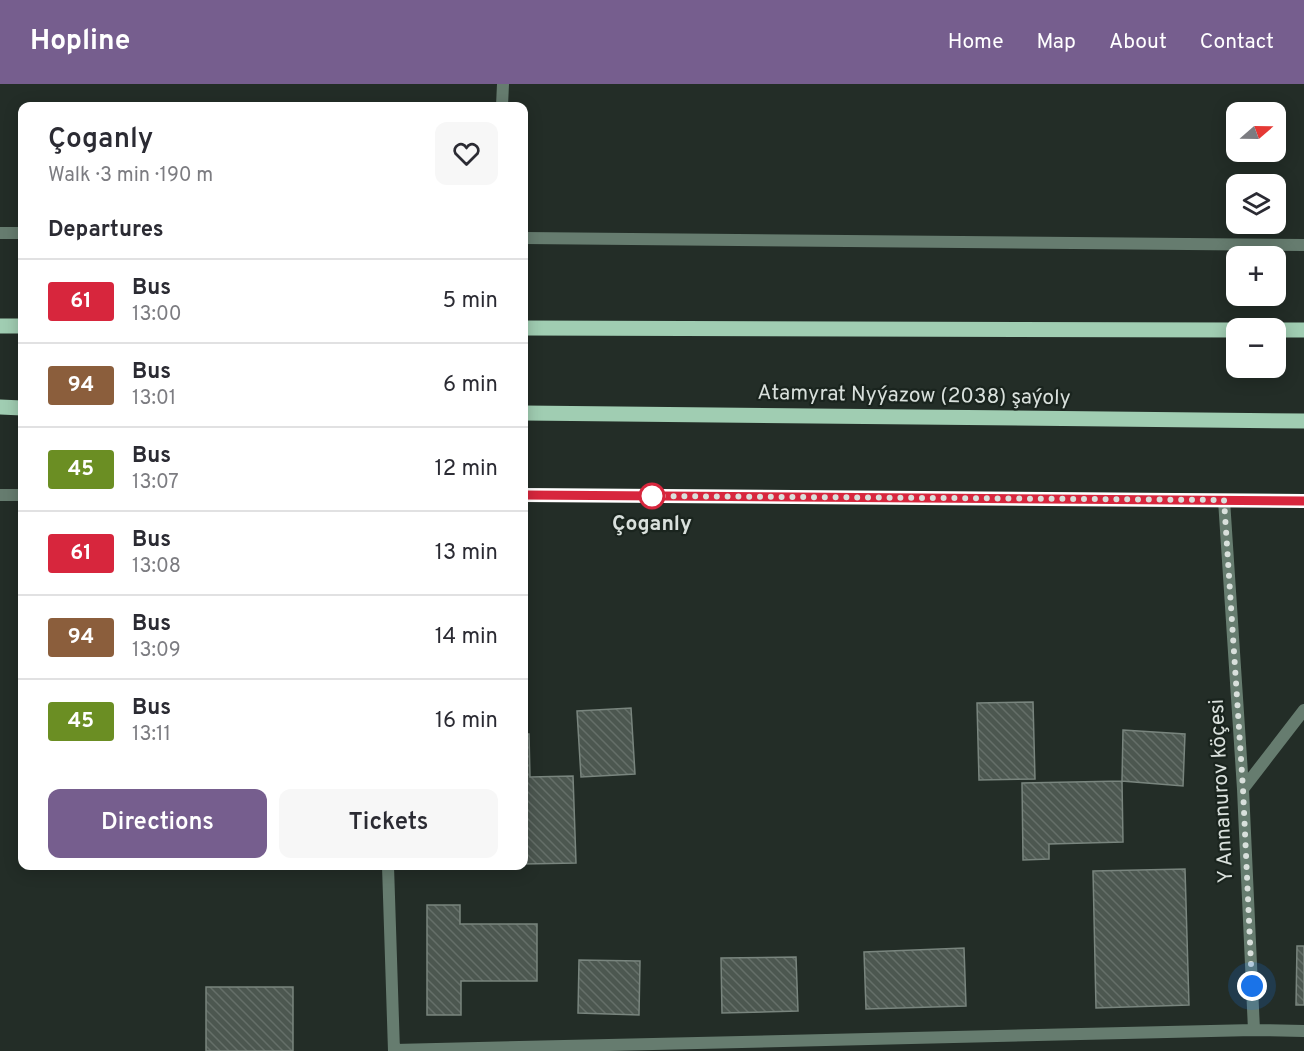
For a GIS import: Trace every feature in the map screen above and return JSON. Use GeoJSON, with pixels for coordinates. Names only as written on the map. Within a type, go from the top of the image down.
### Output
{"type":"FeatureCollection","features":[{"type":"Feature","properties":{"kind":"main road"},"geometry":{"type":"LineString","coordinates":[[0,326],[18,326]]}},
{"type":"Feature","properties":{"kind":"main road"},"geometry":{"type":"LineString","coordinates":[[528,328],[1226,330]]}},
{"type":"Feature","properties":{"kind":"main road"},"geometry":{"type":"LineString","coordinates":[[1286,330],[1304,330]]}},
{"type":"Feature","properties":{"kind":"main road"},"geometry":{"type":"LineString","coordinates":[[0,407],[18,408]]}},
{"type":"Feature","properties":{"kind":"main road","name":"Atamyrat Nyýazow (2038) şaýoly"},"geometry":{"type":"LineString","coordinates":[[528,413],[1304,421]]}},
{"type":"Feature","properties":{"kind":"street"},"geometry":{"type":"LineString","coordinates":[[502,84],[502,102]]}},
{"type":"Feature","properties":{"kind":"street"},"geometry":{"type":"LineString","coordinates":[[0,233],[18,233]]}},
{"type":"Feature","properties":{"kind":"street"},"geometry":{"type":"LineString","coordinates":[[528,238],[1304,245]]}},
{"type":"Feature","properties":{"kind":"street"},"geometry":{"type":"LineString","coordinates":[[0,495],[18,495]]}},
{"type":"Feature","properties":{"kind":"street"},"geometry":{"type":"LineString","coordinates":[[528,495],[1304,501]]}},
{"type":"Feature","properties":{"kind":"street","name":"Y Annanurov köçesi"},"geometry":{"type":"LineString","coordinates":[[1224,500],[1243,789],[1254,1030]]}},
{"type":"Feature","properties":{"kind":"street"},"geometry":{"type":"LineString","coordinates":[[1243,789],[1304,710]]}},
{"type":"Feature","properties":{"kind":"street"},"geometry":{"type":"LineString","coordinates":[[388,870],[394,1051],[1254,1030],[1304,1031]]}},
{"type":"Feature","properties":{"kind":"building"},"geometry":{"type":"Polygon","coordinates":[[[1033,702],[1035,779],[979,780],[977,703],[1033,702]]]}},
{"type":"Feature","properties":{"kind":"building"},"geometry":{"type":"Polygon","coordinates":[[[631,708],[635,774],[581,777],[577,711],[631,708]]]}},
{"type":"Feature","properties":{"kind":"building"},"geometry":{"type":"Polygon","coordinates":[[[1123,730],[1185,734],[1183,786],[1122,781],[1123,730]]]}},
{"type":"Feature","properties":{"kind":"building"},"geometry":{"type":"Polygon","coordinates":[[[528,734],[530,777],[573,776],[576,863],[528,864],[528,734]]]}},
{"type":"Feature","properties":{"kind":"building"},"geometry":{"type":"Polygon","coordinates":[[[1122,781],[1123,842],[1049,844],[1049,859],[1023,860],[1022,783],[1122,781]]]}},
{"type":"Feature","properties":{"kind":"building"},"geometry":{"type":"Polygon","coordinates":[[[1185,869],[1189,1005],[1096,1008],[1093,871],[1185,869]]]}},
{"type":"Feature","properties":{"kind":"building"},"geometry":{"type":"Polygon","coordinates":[[[427,905],[460,905],[460,924],[537,924],[537,981],[461,981],[461,1015],[427,1015],[427,905]]]}},
{"type":"Feature","properties":{"kind":"building"},"geometry":{"type":"Polygon","coordinates":[[[1297,946],[1304,946],[1304,1005],[1296,1005],[1297,946]]]}},
{"type":"Feature","properties":{"kind":"building"},"geometry":{"type":"Polygon","coordinates":[[[964,948],[966,1006],[866,1009],[864,952],[964,948]]]}},
{"type":"Feature","properties":{"kind":"building"},"geometry":{"type":"Polygon","coordinates":[[[796,957],[798,1011],[722,1013],[721,958],[796,957]]]}},
{"type":"Feature","properties":{"kind":"building"},"geometry":{"type":"Polygon","coordinates":[[[579,960],[640,961],[639,1015],[578,1013],[579,960]]]}},
{"type":"Feature","properties":{"kind":"building"},"geometry":{"type":"Polygon","coordinates":[[[206,987],[293,987],[293,1051],[206,1051],[206,987]]]}},
{"type":"Feature","properties":{"kind":"bus line","name":"61"},"geometry":{"type":"LineString","coordinates":[[528,495],[1304,501]]}},
{"type":"Feature","properties":{"kind":"place","name":"Çoganly"},"geometry":{"type":"Point","coordinates":[652,496]}},
{"type":"Feature","properties":{"kind":"route"},"geometry":{"type":"LineString","coordinates":[[652,496],[1224,500],[1243,789],[1252,986]]}}]}
